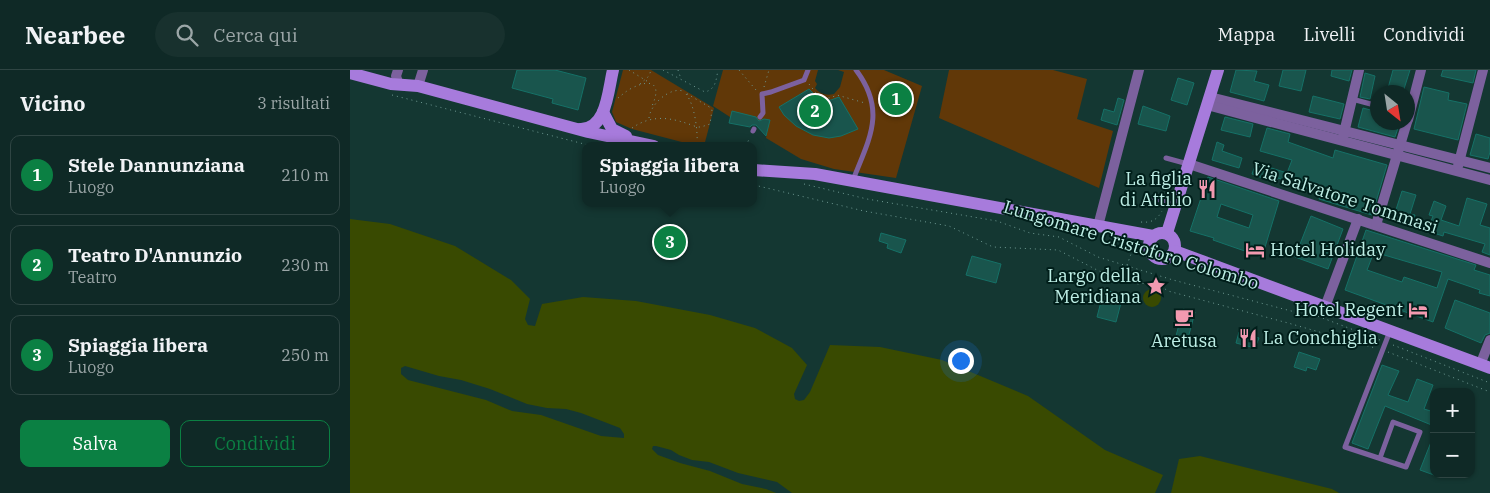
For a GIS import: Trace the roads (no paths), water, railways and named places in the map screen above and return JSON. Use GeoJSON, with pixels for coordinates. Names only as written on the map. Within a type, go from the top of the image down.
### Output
{"type":"FeatureCollection","features":[{"type":"Feature","properties":{"kind":"street"},"geometry":{"type":"LineString","coordinates":[[398,70],[396,76],[399,85]]}},
{"type":"Feature","properties":{"kind":"street"},"geometry":{"type":"LineString","coordinates":[[418,86],[422,70]]}},
{"type":"Feature","properties":{"kind":"street"},"geometry":{"type":"LineString","coordinates":[[577,128],[589,128],[599,121],[613,70]]}},
{"type":"Feature","properties":{"kind":"street"},"geometry":{"type":"LineString","coordinates":[[1098,226],[1139,70]]}},
{"type":"Feature","properties":{"kind":"street"},"geometry":{"type":"LineString","coordinates":[[1167,233],[1218,70]]}},
{"type":"Feature","properties":{"kind":"street"},"geometry":{"type":"LineString","coordinates":[[1342,141],[1359,70]]}},
{"type":"Feature","properties":{"kind":"street"},"geometry":{"type":"LineString","coordinates":[[1415,92],[1421,70]]}},
{"type":"Feature","properties":{"kind":"street"},"geometry":{"type":"LineString","coordinates":[[1456,171],[1483,70]]}},
{"type":"Feature","properties":{"kind":"street"},"geometry":{"type":"LineString","coordinates":[[350,73],[399,85],[418,86],[636,142]]}},
{"type":"Feature","properties":{"kind":"street"},"geometry":{"type":"LineString","coordinates":[[1209,101],[1345,130],[1490,168]]}},
{"type":"Feature","properties":{"kind":"street"},"geometry":{"type":"LineString","coordinates":[[1209,101],[1342,141],[1490,180]]}},
{"type":"Feature","properties":{"kind":"street"},"geometry":{"type":"LineString","coordinates":[[603,112],[610,127],[616,132],[644,142]]}},
{"type":"Feature","properties":{"kind":"street"},"geometry":{"type":"LineString","coordinates":[[1376,225],[1404,130]]}},
{"type":"Feature","properties":{"kind":"street","name":"Via Salvatore Tommasi"},"geometry":{"type":"LineString","coordinates":[[1189,164],[1490,263]]}},
{"type":"Feature","properties":{"kind":"street","name":"Lungomare Cristoforo Colombo"},"geometry":{"type":"LineString","coordinates":[[757,170],[815,174],[1153,236]]}},
{"type":"Feature","properties":{"kind":"street"},"geometry":{"type":"LineString","coordinates":[[1325,307],[1358,219]]}},
{"type":"Feature","properties":{"kind":"street"},"geometry":{"type":"LineString","coordinates":[[1161,232],[1167,233],[1175,240],[1175,251],[1171,256],[1160,259],[1151,253],[1150,240],[1161,232]]}},
{"type":"Feature","properties":{"kind":"street","name":"Lungomare Cristoforo Colombo"},"geometry":{"type":"LineString","coordinates":[[1175,251],[1325,307],[1388,337],[1485,367]]}},
{"type":"Feature","properties":{"kind":"street"},"geometry":{"type":"LineString","coordinates":[[1485,367],[1490,340]]}},
{"type":"Feature","properties":{"kind":"lane"},"geometry":{"type":"LineString","coordinates":[[760,117],[763,113],[762,96],[764,93],[804,80],[808,70]]}},
{"type":"Feature","properties":{"kind":"lane"},"geometry":{"type":"LineString","coordinates":[[853,181],[869,142],[873,106],[870,96],[856,70]]}},
{"type":"Feature","properties":{"kind":"lane"},"geometry":{"type":"LineString","coordinates":[[1352,99],[1370,104]]}},
{"type":"Feature","properties":{"kind":"lane"},"geometry":{"type":"LineString","coordinates":[[1166,158],[1189,164]]}},
{"type":"Feature","properties":{"kind":"lane"},"geometry":{"type":"LineString","coordinates":[[1154,198],[1176,205]]}},
{"type":"Feature","properties":{"kind":"lane"},"geometry":{"type":"LineString","coordinates":[[1380,458],[1393,422],[1420,432],[1406,467],[1345,447],[1388,337]]}},
{"type":"Feature","properties":{"kind":"place","name":"Stele Dannunziana"},"geometry":{"type":"Point","coordinates":[896,99]}},
{"type":"Feature","properties":{"kind":"place","name":"Teatro D'Annunzio"},"geometry":{"type":"Point","coordinates":[815,111]}},
{"type":"Feature","properties":{"kind":"place","name":"La figlia di Attilio"},"geometry":{"type":"Point","coordinates":[1207,189]}},
{"type":"Feature","properties":{"kind":"place","name":"Spiaggia libera"},"geometry":{"type":"Point","coordinates":[670,242]}},
{"type":"Feature","properties":{"kind":"place","name":"Hotel Holiday"},"geometry":{"type":"Point","coordinates":[1255,250]}},
{"type":"Feature","properties":{"kind":"place","name":"Largo della Meridiana"},"geometry":{"type":"Point","coordinates":[1156,286]}},
{"type":"Feature","properties":{"kind":"place","name":"Hotel Regent"},"geometry":{"type":"Point","coordinates":[1418,310]}},
{"type":"Feature","properties":{"kind":"place","name":"Aretusa"},"geometry":{"type":"Point","coordinates":[1184,317]}},
{"type":"Feature","properties":{"kind":"place","name":"La Conchiglia"},"geometry":{"type":"Point","coordinates":[1248,338]}}]}
